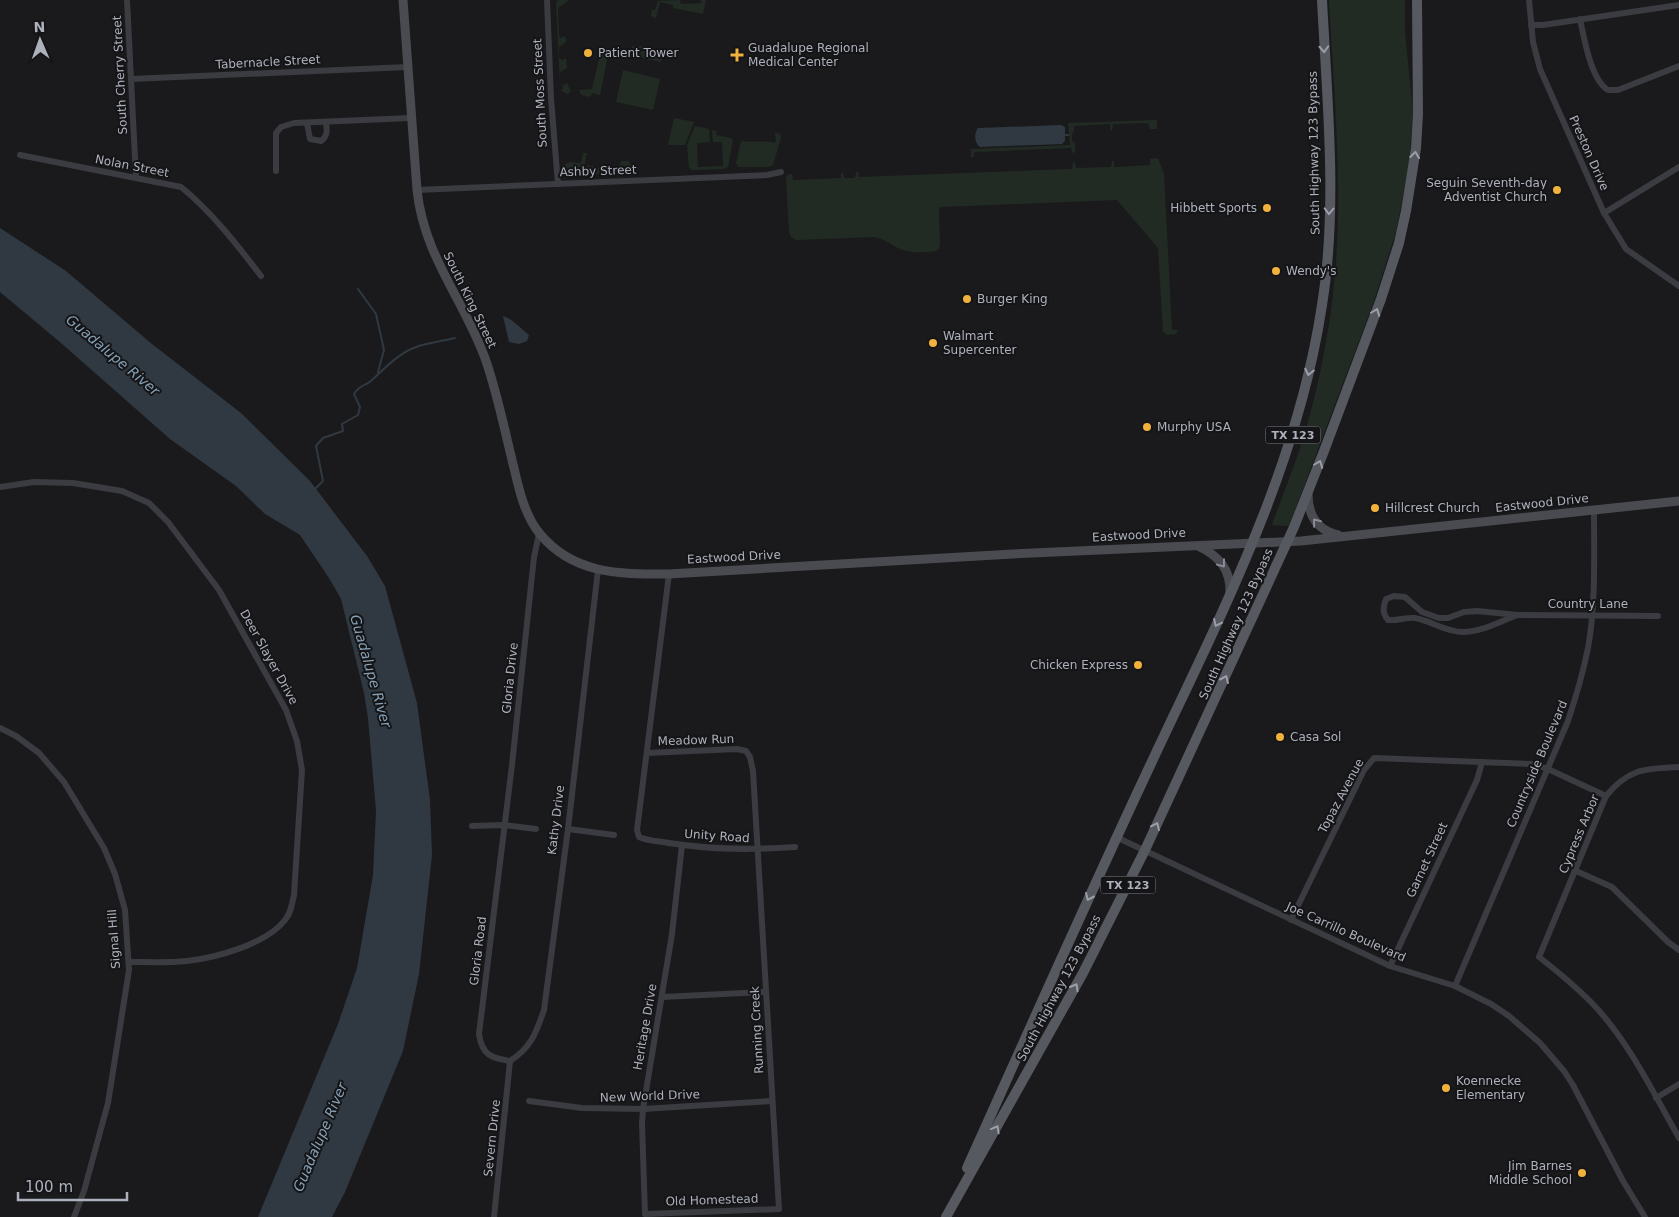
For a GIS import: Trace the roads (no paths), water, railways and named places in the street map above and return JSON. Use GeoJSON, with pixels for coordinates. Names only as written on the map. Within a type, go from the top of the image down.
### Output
{"type":"FeatureCollection","features":[{"type":"Feature","properties":{"kind":"main road","name":"South King Street"},"geometry":{"type":"LineString","coordinates":[[403,0],[410,118],[417,190],[419,208],[429,243],[486,361],[520,492],[531,521],[539,534],[550,545],[573,560],[598,570]]}},
{"type":"Feature","properties":{"kind":"main road","name":"South Highway 123 Bypass"},"geometry":{"type":"LineString","coordinates":[[946,1217],[1116,837],[1230,596],[1278,480],[1302,404],[1323,302],[1328,245],[1329,154],[1322,0]]}},
{"type":"Feature","properties":{"kind":"main road","name":"South Highway 123 Bypass"},"geometry":{"type":"LineString","coordinates":[[946,1217],[1083,973],[1145,850],[1287,542],[1308,492],[1382,299],[1399,243],[1414,165],[1418,114],[1417,0]]}},
{"type":"Feature","properties":{"kind":"main road"},"geometry":{"type":"LineString","coordinates":[[1308,492],[1309,510],[1315,522],[1326,531],[1343,537]]}},
{"type":"Feature","properties":{"kind":"main road","name":"Eastwood Drive"},"geometry":{"type":"LineString","coordinates":[[598,570],[669,574],[1013,554],[1287,542],[1679,501]]}},
{"type":"Feature","properties":{"kind":"main road"},"geometry":{"type":"LineString","coordinates":[[1195,545],[1213,554],[1224,566],[1229,579],[1230,596]]}},
{"type":"Feature","properties":{"kind":"street","name":"South Cherry Street"},"geometry":{"type":"LineString","coordinates":[[127,0],[136,178]]}},
{"type":"Feature","properties":{"kind":"street","name":"South Moss Street"},"geometry":{"type":"LineString","coordinates":[[547,0],[551,98],[558,184]]}},
{"type":"Feature","properties":{"kind":"street","name":"Preston Drive"},"geometry":{"type":"LineString","coordinates":[[1529,0],[1534,50],[1542,76],[1604,213],[1626,249],[1679,286]]}},
{"type":"Feature","properties":{"kind":"street"},"geometry":{"type":"LineString","coordinates":[[1531,25],[1543,25],[1679,5]]}},
{"type":"Feature","properties":{"kind":"street"},"geometry":{"type":"LineString","coordinates":[[1580,19],[1587,53],[1601,84],[1608,90],[1618,90],[1679,66]]}},
{"type":"Feature","properties":{"kind":"street","name":"Tabernacle Street"},"geometry":{"type":"LineString","coordinates":[[131,79],[407,67]]}},
{"type":"Feature","properties":{"kind":"street"},"geometry":{"type":"LineString","coordinates":[[276,171],[276,133],[281,126],[294,123],[410,118]]}},
{"type":"Feature","properties":{"kind":"street"},"geometry":{"type":"LineString","coordinates":[[307,123],[310,139],[321,142],[326,138],[326,122]]}},
{"type":"Feature","properties":{"kind":"street","name":"Nolan Street"},"geometry":{"type":"LineString","coordinates":[[20,155],[181,187],[192,196],[262,276]]}},
{"type":"Feature","properties":{"kind":"street"},"geometry":{"type":"LineString","coordinates":[[1604,213],[1679,167]]}},
{"type":"Feature","properties":{"kind":"street","name":"Ashby Street"},"geometry":{"type":"LineString","coordinates":[[417,190],[767,175],[781,172]]}},
{"type":"Feature","properties":{"kind":"street","name":"Deer Slayer Drive"},"geometry":{"type":"LineString","coordinates":[[0,487],[34,482],[73,483],[122,491],[149,504],[168,522],[219,590],[286,710],[297,741],[302,770],[294,895],[292,909],[285,920],[277,929],[249,945],[214,957],[185,962],[129,962]]}},
{"type":"Feature","properties":{"kind":"street","name":"Countryside Boulevard"},"geometry":{"type":"LineString","coordinates":[[1455,986],[1568,722],[1579,691],[1588,646],[1591,615],[1594,510]]}},
{"type":"Feature","properties":{"kind":"street","name":"Gloria Drive"},"geometry":{"type":"LineString","coordinates":[[504,825],[534,557],[539,534]]}},
{"type":"Feature","properties":{"kind":"street","name":"Kathy Drive"},"geometry":{"type":"LineString","coordinates":[[510,1062],[530,1044],[544,1010],[568,829],[598,570]]}},
{"type":"Feature","properties":{"kind":"street"},"geometry":{"type":"LineString","coordinates":[[647,753],[669,574]]}},
{"type":"Feature","properties":{"kind":"street","name":"Country Lane"},"geometry":{"type":"LineString","coordinates":[[1518,615],[1477,630],[1463,632],[1452,631],[1430,619],[1405,597],[1394,596],[1386,599],[1383,607],[1384,615],[1388,620],[1396,621],[1404,618],[1430,619],[1448,618],[1464,612],[1477,611],[1518,615],[1658,616]]}},
{"type":"Feature","properties":{"kind":"street","name":"Signal Hill"},"geometry":{"type":"LineString","coordinates":[[0,728],[16,736],[38,753],[64,782],[104,848],[115,874],[125,910],[129,962],[108,1103],[84,1191],[74,1217]]}},
{"type":"Feature","properties":{"kind":"street","name":"Meadow Run"},"geometry":{"type":"LineString","coordinates":[[647,753],[737,749],[746,751]]}},
{"type":"Feature","properties":{"kind":"street","name":"Running Creek"},"geometry":{"type":"LineString","coordinates":[[746,751],[750,757],[752,771],[779,1209]]}},
{"type":"Feature","properties":{"kind":"street","name":"Unity Road"},"geometry":{"type":"LineString","coordinates":[[647,753],[637,830],[639,837],[646,840],[730,850],[795,847]]}},
{"type":"Feature","properties":{"kind":"street","name":"Topaz Avenue"},"geometry":{"type":"LineString","coordinates":[[1290,920],[1364,770],[1374,758],[1532,764],[1548,769],[1606,796]]}},
{"type":"Feature","properties":{"kind":"street","name":"Garnet Street"},"geometry":{"type":"LineString","coordinates":[[1390,966],[1477,780],[1482,762]]}},
{"type":"Feature","properties":{"kind":"street","name":"Cypress Arbor"},"geometry":{"type":"LineString","coordinates":[[1656,1098],[1611,1025],[1577,988],[1539,957],[1606,796],[1629,774],[1651,768],[1679,767]]}},
{"type":"Feature","properties":{"kind":"street"},"geometry":{"type":"LineString","coordinates":[[472,826],[504,825],[536,829]]}},
{"type":"Feature","properties":{"kind":"street","name":"Gloria Road"},"geometry":{"type":"LineString","coordinates":[[504,825],[480,1034],[481,1044],[485,1052],[510,1062]]}},
{"type":"Feature","properties":{"kind":"street"},"geometry":{"type":"LineString","coordinates":[[568,829],[614,835]]}},
{"type":"Feature","properties":{"kind":"street","name":"Joe Carrillo Boulevard"},"geometry":{"type":"LineString","coordinates":[[1116,837],[1390,966],[1455,986],[1491,1004],[1509,1016],[1540,1043],[1573,1085],[1623,1181],[1645,1217]]}},
{"type":"Feature","properties":{"kind":"street","name":"Heritage Drive"},"geometry":{"type":"LineString","coordinates":[[645,1214],[643,1109],[672,934],[682,845]]}},
{"type":"Feature","properties":{"kind":"street"},"geometry":{"type":"LineString","coordinates":[[1576,871],[1612,887],[1668,942],[1679,950]]}},
{"type":"Feature","properties":{"kind":"street"},"geometry":{"type":"LineString","coordinates":[[662,997],[766,992]]}},
{"type":"Feature","properties":{"kind":"street","name":"Severn Drive"},"geometry":{"type":"LineString","coordinates":[[494,1217],[510,1062]]}},
{"type":"Feature","properties":{"kind":"street"},"geometry":{"type":"LineString","coordinates":[[1679,1084],[1656,1098],[1679,1138]]}},
{"type":"Feature","properties":{"kind":"street","name":"New World Drive"},"geometry":{"type":"LineString","coordinates":[[529,1101],[582,1108],[643,1109],[772,1101]]}},
{"type":"Feature","properties":{"kind":"street","name":"Old Homestead"},"geometry":{"type":"LineString","coordinates":[[645,1214],[779,1209]]}},
{"type":"Feature","properties":{"kind":"water"},"geometry":{"type":"Polygon","coordinates":[[[1061,125],[1065,127],[1065,141],[1062,144],[980,147],[975,138],[978,128],[1061,125]]]}},
{"type":"Feature","properties":{"kind":"water","name":"Guadalupe River"},"geometry":{"type":"Polygon","coordinates":[[[0,228],[66,271],[152,344],[241,413],[310,481],[367,556],[385,586],[417,703],[430,800],[432,855],[419,974],[403,1051],[345,1192],[332,1217],[258,1217],[338,1024],[357,968],[373,875],[376,811],[368,718],[364,693],[341,599],[300,535],[265,514],[236,486],[170,439],[0,292],[0,228]]]}},
{"type":"Feature","properties":{"kind":"water"},"geometry":{"type":"Polygon","coordinates":[[[503,316],[514,322],[529,335],[527,341],[519,344],[509,342],[503,316]]]}},
{"type":"Feature","properties":{"kind":"waterway"},"geometry":{"type":"LineString","coordinates":[[1063,135],[1068,135]]}},
{"type":"Feature","properties":{"kind":"waterway"},"geometry":{"type":"LineString","coordinates":[[358,289],[376,314],[384,350],[378,372]]}},
{"type":"Feature","properties":{"kind":"waterway"},"geometry":{"type":"LineString","coordinates":[[314,490],[323,481],[316,446],[323,438],[343,431],[342,424],[358,415],[360,407],[354,394],[356,391],[370,382],[398,357],[410,350],[425,344],[455,338]]}},
{"type":"Feature","properties":{"kind":"place","name":"Patient Tower"},"geometry":{"type":"Point","coordinates":[588,53]}},
{"type":"Feature","properties":{"kind":"place","name":"Guadalupe Regional Medical Center"},"geometry":{"type":"Point","coordinates":[737,55]}},
{"type":"Feature","properties":{"kind":"place","name":"Seguin Seventh-day Adventist Church"},"geometry":{"type":"Point","coordinates":[1557,190]}},
{"type":"Feature","properties":{"kind":"place","name":"Hibbett Sports"},"geometry":{"type":"Point","coordinates":[1267,208]}},
{"type":"Feature","properties":{"kind":"place","name":"Wendy's"},"geometry":{"type":"Point","coordinates":[1276,271]}},
{"type":"Feature","properties":{"kind":"place","name":"Burger King"},"geometry":{"type":"Point","coordinates":[967,299]}},
{"type":"Feature","properties":{"kind":"place","name":"Walmart Supercenter"},"geometry":{"type":"Point","coordinates":[933,343]}},
{"type":"Feature","properties":{"kind":"place","name":"Murphy USA"},"geometry":{"type":"Point","coordinates":[1147,427]}},
{"type":"Feature","properties":{"kind":"place","name":"Hillcrest Church"},"geometry":{"type":"Point","coordinates":[1375,508]}},
{"type":"Feature","properties":{"kind":"place","name":"Chicken Express"},"geometry":{"type":"Point","coordinates":[1138,665]}},
{"type":"Feature","properties":{"kind":"place","name":"Casa Sol"},"geometry":{"type":"Point","coordinates":[1280,737]}},
{"type":"Feature","properties":{"kind":"place","name":"Koennecke Elementary"},"geometry":{"type":"Point","coordinates":[1446,1088]}},
{"type":"Feature","properties":{"kind":"place","name":"Jim Barnes Middle School"},"geometry":{"type":"Point","coordinates":[1582,1173]}}]}
